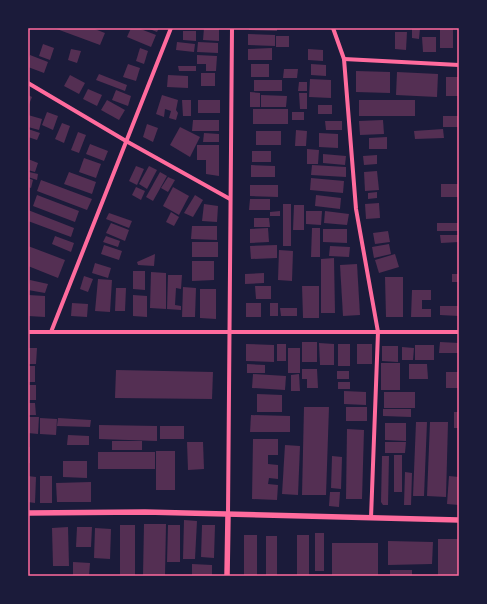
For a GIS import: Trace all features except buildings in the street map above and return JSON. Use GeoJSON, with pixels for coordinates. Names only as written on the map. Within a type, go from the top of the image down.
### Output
{"type":"FeatureCollection","features":[{"type":"Feature","properties":{"kind":"street"},"geometry":{"type":"LineString","coordinates":[[51,332],[170,28]]}},
{"type":"Feature","properties":{"kind":"street"},"geometry":{"type":"LineString","coordinates":[[227,576],[232,28]]}},
{"type":"Feature","properties":{"kind":"street"},"geometry":{"type":"LineString","coordinates":[[333,28],[344,59],[356,209],[378,332],[371,518]]}},
{"type":"Feature","properties":{"kind":"street"},"geometry":{"type":"LineString","coordinates":[[344,59],[459,65]]}},
{"type":"Feature","properties":{"kind":"street"},"geometry":{"type":"LineString","coordinates":[[28,83],[126,141],[230,199]]}},
{"type":"Feature","properties":{"kind":"street"},"geometry":{"type":"LineString","coordinates":[[28,332],[459,332]]}},
{"type":"Feature","properties":{"kind":"street"},"geometry":{"type":"LineString","coordinates":[[28,513],[145,512],[459,520]]}}]}
